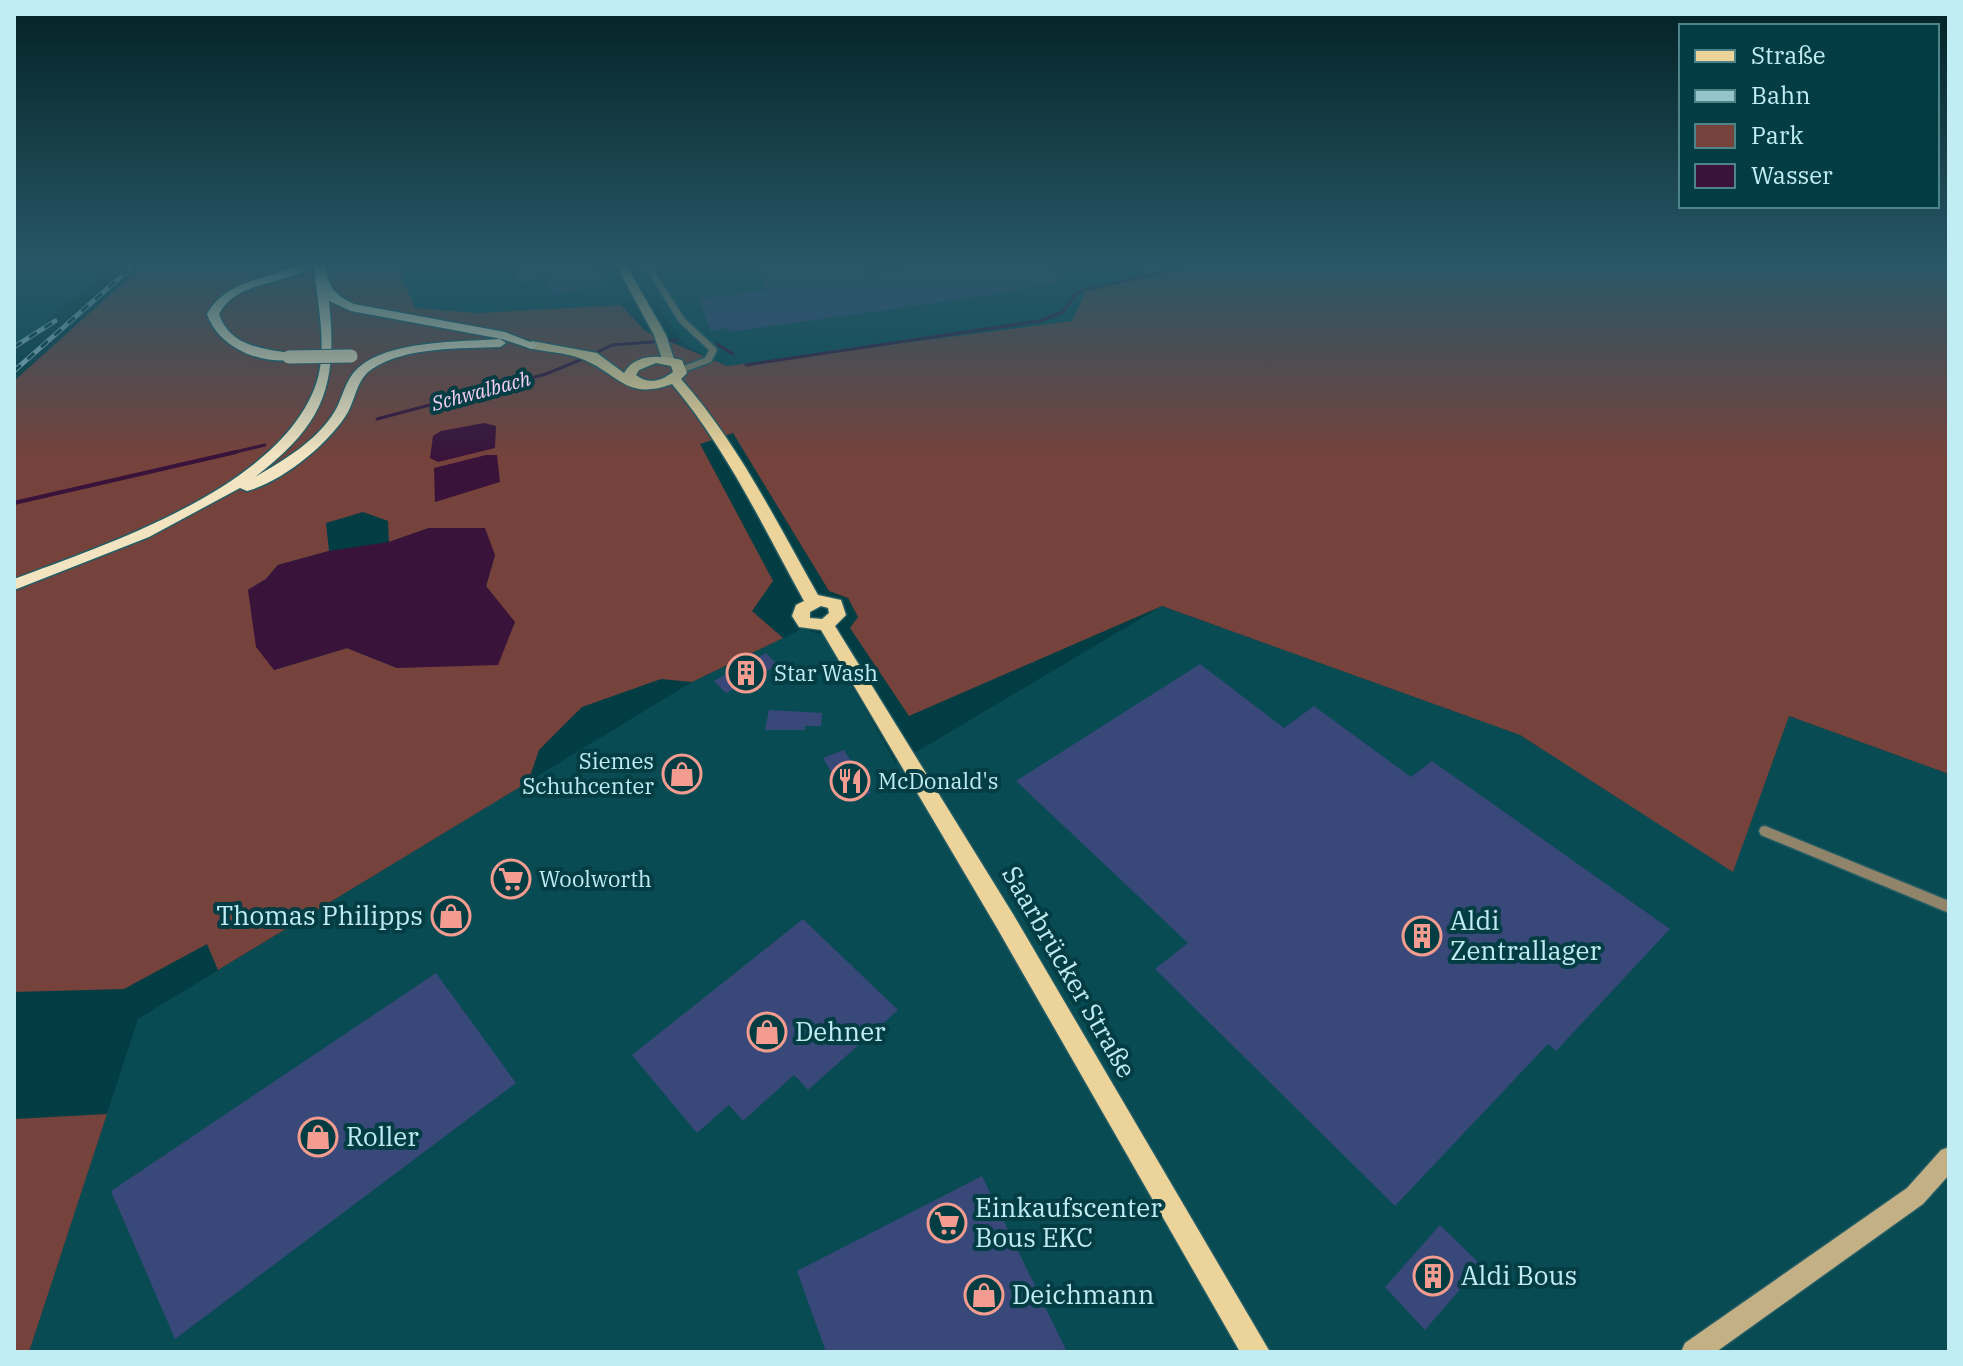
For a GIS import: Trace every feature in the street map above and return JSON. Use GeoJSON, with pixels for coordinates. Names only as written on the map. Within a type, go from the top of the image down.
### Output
{"type":"FeatureCollection","features":[{"type":"Feature","properties":{"kind":"highway"},"geometry":{"type":"LineString","coordinates":[[218,329],[244,348],[289,357],[351,356],[489,343],[532,345]]}},
{"type":"Feature","properties":{"kind":"highway"},"geometry":{"type":"LineString","coordinates":[[177,518],[256,468],[288,440],[309,415],[325,375],[323,329]]}},
{"type":"Feature","properties":{"kind":"highway"},"geometry":{"type":"LineString","coordinates":[[468,329],[532,345]]}},
{"type":"Feature","properties":{"kind":"highway"},"geometry":{"type":"LineString","coordinates":[[14,585],[114,547],[258,481],[313,444],[336,420],[363,370],[386,358],[435,348]]}},
{"type":"Feature","properties":{"kind":"main road"},"geometry":{"type":"LineString","coordinates":[[656,329],[672,375]]}},
{"type":"Feature","properties":{"kind":"main road"},"geometry":{"type":"LineString","coordinates":[[532,345],[672,375]]}},
{"type":"Feature","properties":{"kind":"main road"},"geometry":{"type":"LineString","coordinates":[[588,356],[631,386],[672,375]]}},
{"type":"Feature","properties":{"kind":"main road"},"geometry":{"type":"LineString","coordinates":[[634,367],[630,372],[632,380],[643,385],[672,375]]}},
{"type":"Feature","properties":{"kind":"main road","name":"Saarbrücker Straße"},"geometry":{"type":"LineString","coordinates":[[672,375],[726,446],[813,601],[802,609],[802,620],[810,625],[826,625],[1005,921],[1256,1352]]}},
{"type":"Feature","properties":{"kind":"main road"},"geometry":{"type":"LineString","coordinates":[[1694,1352],[1915,1196],[1949,1158]]}},
{"type":"Feature","properties":{"kind":"street"},"geometry":{"type":"LineString","coordinates":[[672,375],[712,356],[713,350],[690,329]]}},
{"type":"Feature","properties":{"kind":"street"},"geometry":{"type":"LineString","coordinates":[[1765,831],[1949,907]]}},
{"type":"Feature","properties":{"kind":"shaded area"},"geometry":{"type":"Polygon","coordinates":[[[14,329],[39,329],[14,350],[14,329]]]}},
{"type":"Feature","properties":{"kind":"shaded area"},"geometry":{"type":"Polygon","coordinates":[[[674,329],[1013,329],[727,366],[688,347],[674,329]]]}},
{"type":"Feature","properties":{"kind":"shaded area"},"geometry":{"type":"Polygon","coordinates":[[[1162,606],[1520,735],[1733,871],[1789,716],[1949,774],[1949,1352],[29,1352],[138,1019],[692,682],[802,629],[823,635],[896,764],[1162,606]]]}},
{"type":"Feature","properties":{"kind":"green space"},"geometry":{"type":"Polygon","coordinates":[[[72,329],[643,329],[727,366],[1013,329],[1949,329],[1949,774],[1789,716],[1733,872],[1520,735],[1162,606],[909,716],[850,628],[858,617],[848,598],[829,591],[733,433],[700,444],[773,581],[752,611],[783,638],[692,682],[661,679],[582,707],[539,750],[528,782],[218,970],[207,944],[124,989],[14,992],[14,381],[72,329]],[[363,512],[326,523],[329,551],[278,565],[266,579],[248,590],[274,670],[347,648],[397,668],[486,586],[495,555],[429,528],[389,542],[388,521],[363,512]]]}},
{"type":"Feature","properties":{"kind":"green space"},"geometry":{"type":"Polygon","coordinates":[[[107,1114],[29,1352],[14,1352],[14,1119],[107,1114]]]}},
{"type":"Feature","properties":{"kind":"water"},"geometry":{"type":"Polygon","coordinates":[[[484,423],[496,426],[495,448],[438,462],[430,458],[433,436],[441,431],[484,423]]]}},
{"type":"Feature","properties":{"kind":"water"},"geometry":{"type":"Polygon","coordinates":[[[497,455],[500,482],[435,502],[434,468],[497,455]]]}},
{"type":"Feature","properties":{"kind":"water"},"geometry":{"type":"Polygon","coordinates":[[[429,528],[485,528],[495,555],[486,586],[515,622],[498,665],[397,668],[347,648],[274,670],[256,647],[248,590],[266,579],[278,565],[329,551],[389,542],[429,528]]]}},
{"type":"Feature","properties":{"kind":"building"},"geometry":{"type":"Polygon","coordinates":[[[728,329],[753,329],[730,332],[728,329]]]}},
{"type":"Feature","properties":{"kind":"building","name":"Star Wash"},"geometry":{"type":"Polygon","coordinates":[[[766,653],[778,665],[726,693],[714,681],[766,653]]]}},
{"type":"Feature","properties":{"kind":"building","name":"Aldi Zentrallager"},"geometry":{"type":"Polygon","coordinates":[[[1200,664],[1284,728],[1314,706],[1411,777],[1432,761],[1670,929],[1556,1051],[1548,1044],[1395,1206],[1155,969],[1188,943],[1016,781],[1200,664]]]}},
{"type":"Feature","properties":{"kind":"building"},"geometry":{"type":"Polygon","coordinates":[[[769,710],[822,713],[821,726],[805,726],[805,730],[765,730],[769,710]]]}},
{"type":"Feature","properties":{"kind":"building","name":"McDonald's"},"geometry":{"type":"Polygon","coordinates":[[[844,750],[871,793],[849,802],[823,758],[844,750]]]}},
{"type":"Feature","properties":{"kind":"building","name":"Dehner"},"geometry":{"type":"Polygon","coordinates":[[[803,919],[898,1010],[808,1090],[794,1075],[743,1121],[729,1105],[697,1133],[632,1055],[803,919]]]}},
{"type":"Feature","properties":{"kind":"building","name":"Roller"},"geometry":{"type":"Polygon","coordinates":[[[436,973],[516,1083],[175,1339],[111,1191],[436,973]]]}},
{"type":"Feature","properties":{"kind":"building","name":"Einkaufscenter Bous EKC"},"geometry":{"type":"Polygon","coordinates":[[[982,1176],[1067,1352],[826,1352],[797,1271],[982,1176]]]}},
{"type":"Feature","properties":{"kind":"building","name":"Aldi Bous"},"geometry":{"type":"Polygon","coordinates":[[[1440,1225],[1481,1265],[1425,1330],[1385,1287],[1440,1225]]]}},
{"type":"Feature","properties":{"kind":"waterway"},"geometry":{"type":"LineString","coordinates":[[746,365],[988,329]]}},
{"type":"Feature","properties":{"kind":"waterway","name":"Schwalbach"},"geometry":{"type":"LineString","coordinates":[[593,354],[612,345],[677,340]]}},
{"type":"Feature","properties":{"kind":"waterway"},"geometry":{"type":"LineString","coordinates":[[717,344],[733,354]]}},
{"type":"Feature","properties":{"kind":"waterway","name":"Schwalbach"},"geometry":{"type":"LineString","coordinates":[[377,419],[546,374],[585,358]]}},
{"type":"Feature","properties":{"kind":"waterway","name":"Schwalbach"},"geometry":{"type":"LineString","coordinates":[[227,454],[265,445]]}},
{"type":"Feature","properties":{"kind":"waterway","name":"Schwalbach"},"geometry":{"type":"LineString","coordinates":[[14,503],[236,452]]}},
{"type":"Feature","properties":{"kind":"railway"},"geometry":{"type":"LineString","coordinates":[[14,347],[43,329]]}},
{"type":"Feature","properties":{"kind":"railway"},"geometry":{"type":"LineString","coordinates":[[14,371],[62,329]]}},
{"type":"Feature","properties":{"kind":"place","name":"Star Wash"},"geometry":{"type":"Point","coordinates":[746,673]}},
{"type":"Feature","properties":{"kind":"place","name":"Siemes Schuhcenter"},"geometry":{"type":"Point","coordinates":[682,774]}},
{"type":"Feature","properties":{"kind":"place","name":"McDonald's"},"geometry":{"type":"Point","coordinates":[850,781]}},
{"type":"Feature","properties":{"kind":"place","name":"Woolworth"},"geometry":{"type":"Point","coordinates":[511,879]}},
{"type":"Feature","properties":{"kind":"place","name":"Thomas Philipps"},"geometry":{"type":"Point","coordinates":[451,916]}},
{"type":"Feature","properties":{"kind":"place","name":"Aldi Zentrallager"},"geometry":{"type":"Point","coordinates":[1422,936]}},
{"type":"Feature","properties":{"kind":"place","name":"Dehner"},"geometry":{"type":"Point","coordinates":[767,1032]}},
{"type":"Feature","properties":{"kind":"place","name":"Roller"},"geometry":{"type":"Point","coordinates":[318,1137]}},
{"type":"Feature","properties":{"kind":"place","name":"Einkaufscenter Bous EKC"},"geometry":{"type":"Point","coordinates":[947,1223]}},
{"type":"Feature","properties":{"kind":"place","name":"Aldi Bous"},"geometry":{"type":"Point","coordinates":[1433,1276]}},
{"type":"Feature","properties":{"kind":"place","name":"Deichmann"},"geometry":{"type":"Point","coordinates":[984,1295]}}]}
